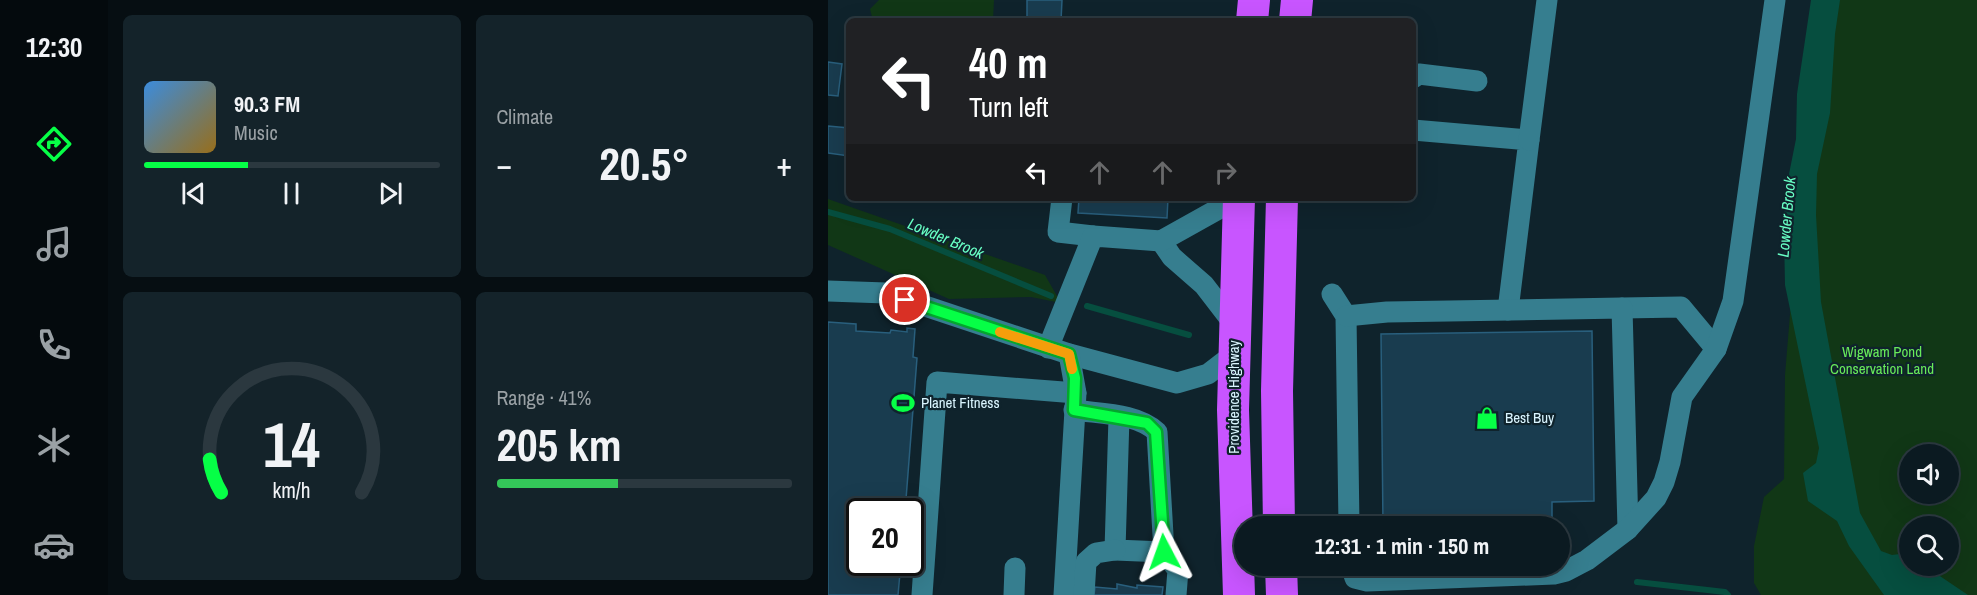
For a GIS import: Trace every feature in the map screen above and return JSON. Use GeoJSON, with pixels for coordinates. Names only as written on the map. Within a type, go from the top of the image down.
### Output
{"type":"FeatureCollection","features":[{"type":"Feature","properties":{"kind":"highway"},"geometry":{"type":"LineString","coordinates":[[1252,18],[1254,0]]}},
{"type":"Feature","properties":{"kind":"highway"},"geometry":{"type":"LineString","coordinates":[[1295,18],[1297,0]]}},
{"type":"Feature","properties":{"kind":"highway","name":"Providence Highway"},"geometry":{"type":"LineString","coordinates":[[1238,201],[1234,339],[1239,595]]}},
{"type":"Feature","properties":{"kind":"highway"},"geometry":{"type":"LineString","coordinates":[[1279,516],[1277,350],[1282,201]]}},
{"type":"Feature","properties":{"kind":"highway"},"geometry":{"type":"LineString","coordinates":[[1281,576],[1282,595]]}},
{"type":"Feature","properties":{"kind":"street"},"geometry":{"type":"LineString","coordinates":[[1509,310],[1546,0]]}},
{"type":"Feature","properties":{"kind":"street"},"geometry":{"type":"LineString","coordinates":[[1354,576],[1378,588],[1472,586],[1566,572],[1587,560],[1645,513],[1664,482],[1682,397],[1716,349],[1733,301],[1775,0]]}},
{"type":"Feature","properties":{"kind":"street"},"geometry":{"type":"LineString","coordinates":[[1416,76],[1419,74],[1476,81]]}},
{"type":"Feature","properties":{"kind":"street"},"geometry":{"type":"LineString","coordinates":[[1416,130],[1529,140]]}},
{"type":"Feature","properties":{"kind":"street"},"geometry":{"type":"LineString","coordinates":[[1062,201],[1058,232],[1161,241],[1233,201]]}},
{"type":"Feature","properties":{"kind":"street"},"geometry":{"type":"LineString","coordinates":[[1048,348],[1093,236]]}},
{"type":"Feature","properties":{"kind":"street"},"geometry":{"type":"LineString","coordinates":[[828,291],[886,293],[1048,348],[1177,383],[1208,374],[1234,339],[1204,285],[1172,257],[1161,241]]}},
{"type":"Feature","properties":{"kind":"street"},"geometry":{"type":"LineString","coordinates":[[1332,294],[1346,316],[1350,516]]}},
{"type":"Feature","properties":{"kind":"street"},"geometry":{"type":"LineString","coordinates":[[1346,316],[1681,307],[1716,349]]}},
{"type":"Feature","properties":{"kind":"street"},"geometry":{"type":"LineString","coordinates":[[1622,308],[1628,529]]}},
{"type":"Feature","properties":{"kind":"street"},"geometry":{"type":"LineString","coordinates":[[1064,595],[1075,402],[1069,354]]}},
{"type":"Feature","properties":{"kind":"street"},"geometry":{"type":"LineString","coordinates":[[922,595],[937,382],[1075,402],[1119,417],[1147,423],[1156,432],[1164,552],[1178,570],[1176,595]]}},
{"type":"Feature","properties":{"kind":"street"},"geometry":{"type":"LineString","coordinates":[[1115,550],[1119,417]]}},
{"type":"Feature","properties":{"kind":"street"},"geometry":{"type":"LineString","coordinates":[[1084,595],[1086,562],[1096,553],[1115,550],[1164,552]]}},
{"type":"Feature","properties":{"kind":"street"},"geometry":{"type":"LineString","coordinates":[[1014,595],[1015,568]]}},
{"type":"Feature","properties":{"kind":"green space"},"geometry":{"type":"Polygon","coordinates":[[[879,0],[994,0],[993,18],[872,18],[870,9],[879,0]]]}},
{"type":"Feature","properties":{"kind":"green space","name":"Wigwam Pond Conservation Land"},"geometry":{"type":"Polygon","coordinates":[[[1816,0],[1977,0],[1977,595],[1761,595],[1754,583],[1754,546],[1764,497],[1784,479],[1785,375],[1816,0]]]}},
{"type":"Feature","properties":{"kind":"green space"},"geometry":{"type":"Polygon","coordinates":[[[828,199],[1045,275],[1061,303],[1031,297],[949,299],[828,245],[828,199]]]}},
{"type":"Feature","properties":{"kind":"water"},"geometry":{"type":"Polygon","coordinates":[[[1811,0],[1840,0],[1835,34],[1830,113],[1817,174],[1816,215],[1821,302],[1860,513],[1881,551],[1892,555],[1899,554],[1899,576],[1940,576],[1968,595],[1884,595],[1849,546],[1837,521],[1808,501],[1803,473],[1816,463],[1819,448],[1785,285],[1785,194],[1796,139],[1797,94],[1811,0]]]}},
{"type":"Feature","properties":{"kind":"building"},"geometry":{"type":"Polygon","coordinates":[[[1027,0],[1062,0],[1061,18],[1027,18],[1027,0]]]}},
{"type":"Feature","properties":{"kind":"building"},"geometry":{"type":"Polygon","coordinates":[[[828,62],[842,64],[838,96],[828,95],[828,62]]]}},
{"type":"Feature","properties":{"kind":"building"},"geometry":{"type":"Polygon","coordinates":[[[828,126],[846,128],[846,156],[828,153],[828,126]]]}},
{"type":"Feature","properties":{"kind":"building"},"geometry":{"type":"Polygon","coordinates":[[[1079,201],[1168,201],[1167,218],[1078,213],[1079,201]]]}},
{"type":"Feature","properties":{"kind":"building"},"geometry":{"type":"Polygon","coordinates":[[[828,322],[856,324],[856,331],[890,333],[891,330],[907,332],[907,328],[915,329],[913,357],[917,358],[906,498],[846,498],[846,576],[900,576],[898,595],[828,595],[828,322]]]}},
{"type":"Feature","properties":{"kind":"building","name":"Best Buy"},"geometry":{"type":"Polygon","coordinates":[[[1592,331],[1594,501],[1552,502],[1552,516],[1383,516],[1381,334],[1592,331]]]}},
{"type":"Feature","properties":{"kind":"building"},"geometry":{"type":"Polygon","coordinates":[[[1117,584],[1137,588],[1137,585],[1163,587],[1162,595],[1094,595],[1095,587],[1117,589],[1117,584]]]}},
{"type":"Feature","properties":{"kind":"waterway","name":"Lowder Brook"},"geometry":{"type":"LineString","coordinates":[[828,212],[890,229],[1051,296]]}},
{"type":"Feature","properties":{"kind":"waterway","name":"Lowder Brook"},"geometry":{"type":"LineString","coordinates":[[1087,306],[1189,335]]}},
{"type":"Feature","properties":{"kind":"waterway","name":"Lowder Brook"},"geometry":{"type":"LineString","coordinates":[[1637,582],[1725,592],[1728,595]]}},
{"type":"Feature","properties":{"kind":"slow traffic"},"geometry":{"type":"LineString","coordinates":[[1000,332],[1069,354],[1072,369]]}},
{"type":"Feature","properties":{"kind":"place","name":"Planet Fitness"},"geometry":{"type":"Point","coordinates":[903,403]}},
{"type":"Feature","properties":{"kind":"place","name":"Best Buy"},"geometry":{"type":"Point","coordinates":[1487,418]}},
{"type":"Feature","properties":{"kind":"route"},"geometry":{"type":"LineString","coordinates":[[905,300],[1069,354],[1075,378],[1074,410],[1147,423],[1156,432],[1164,552]]}}]}
